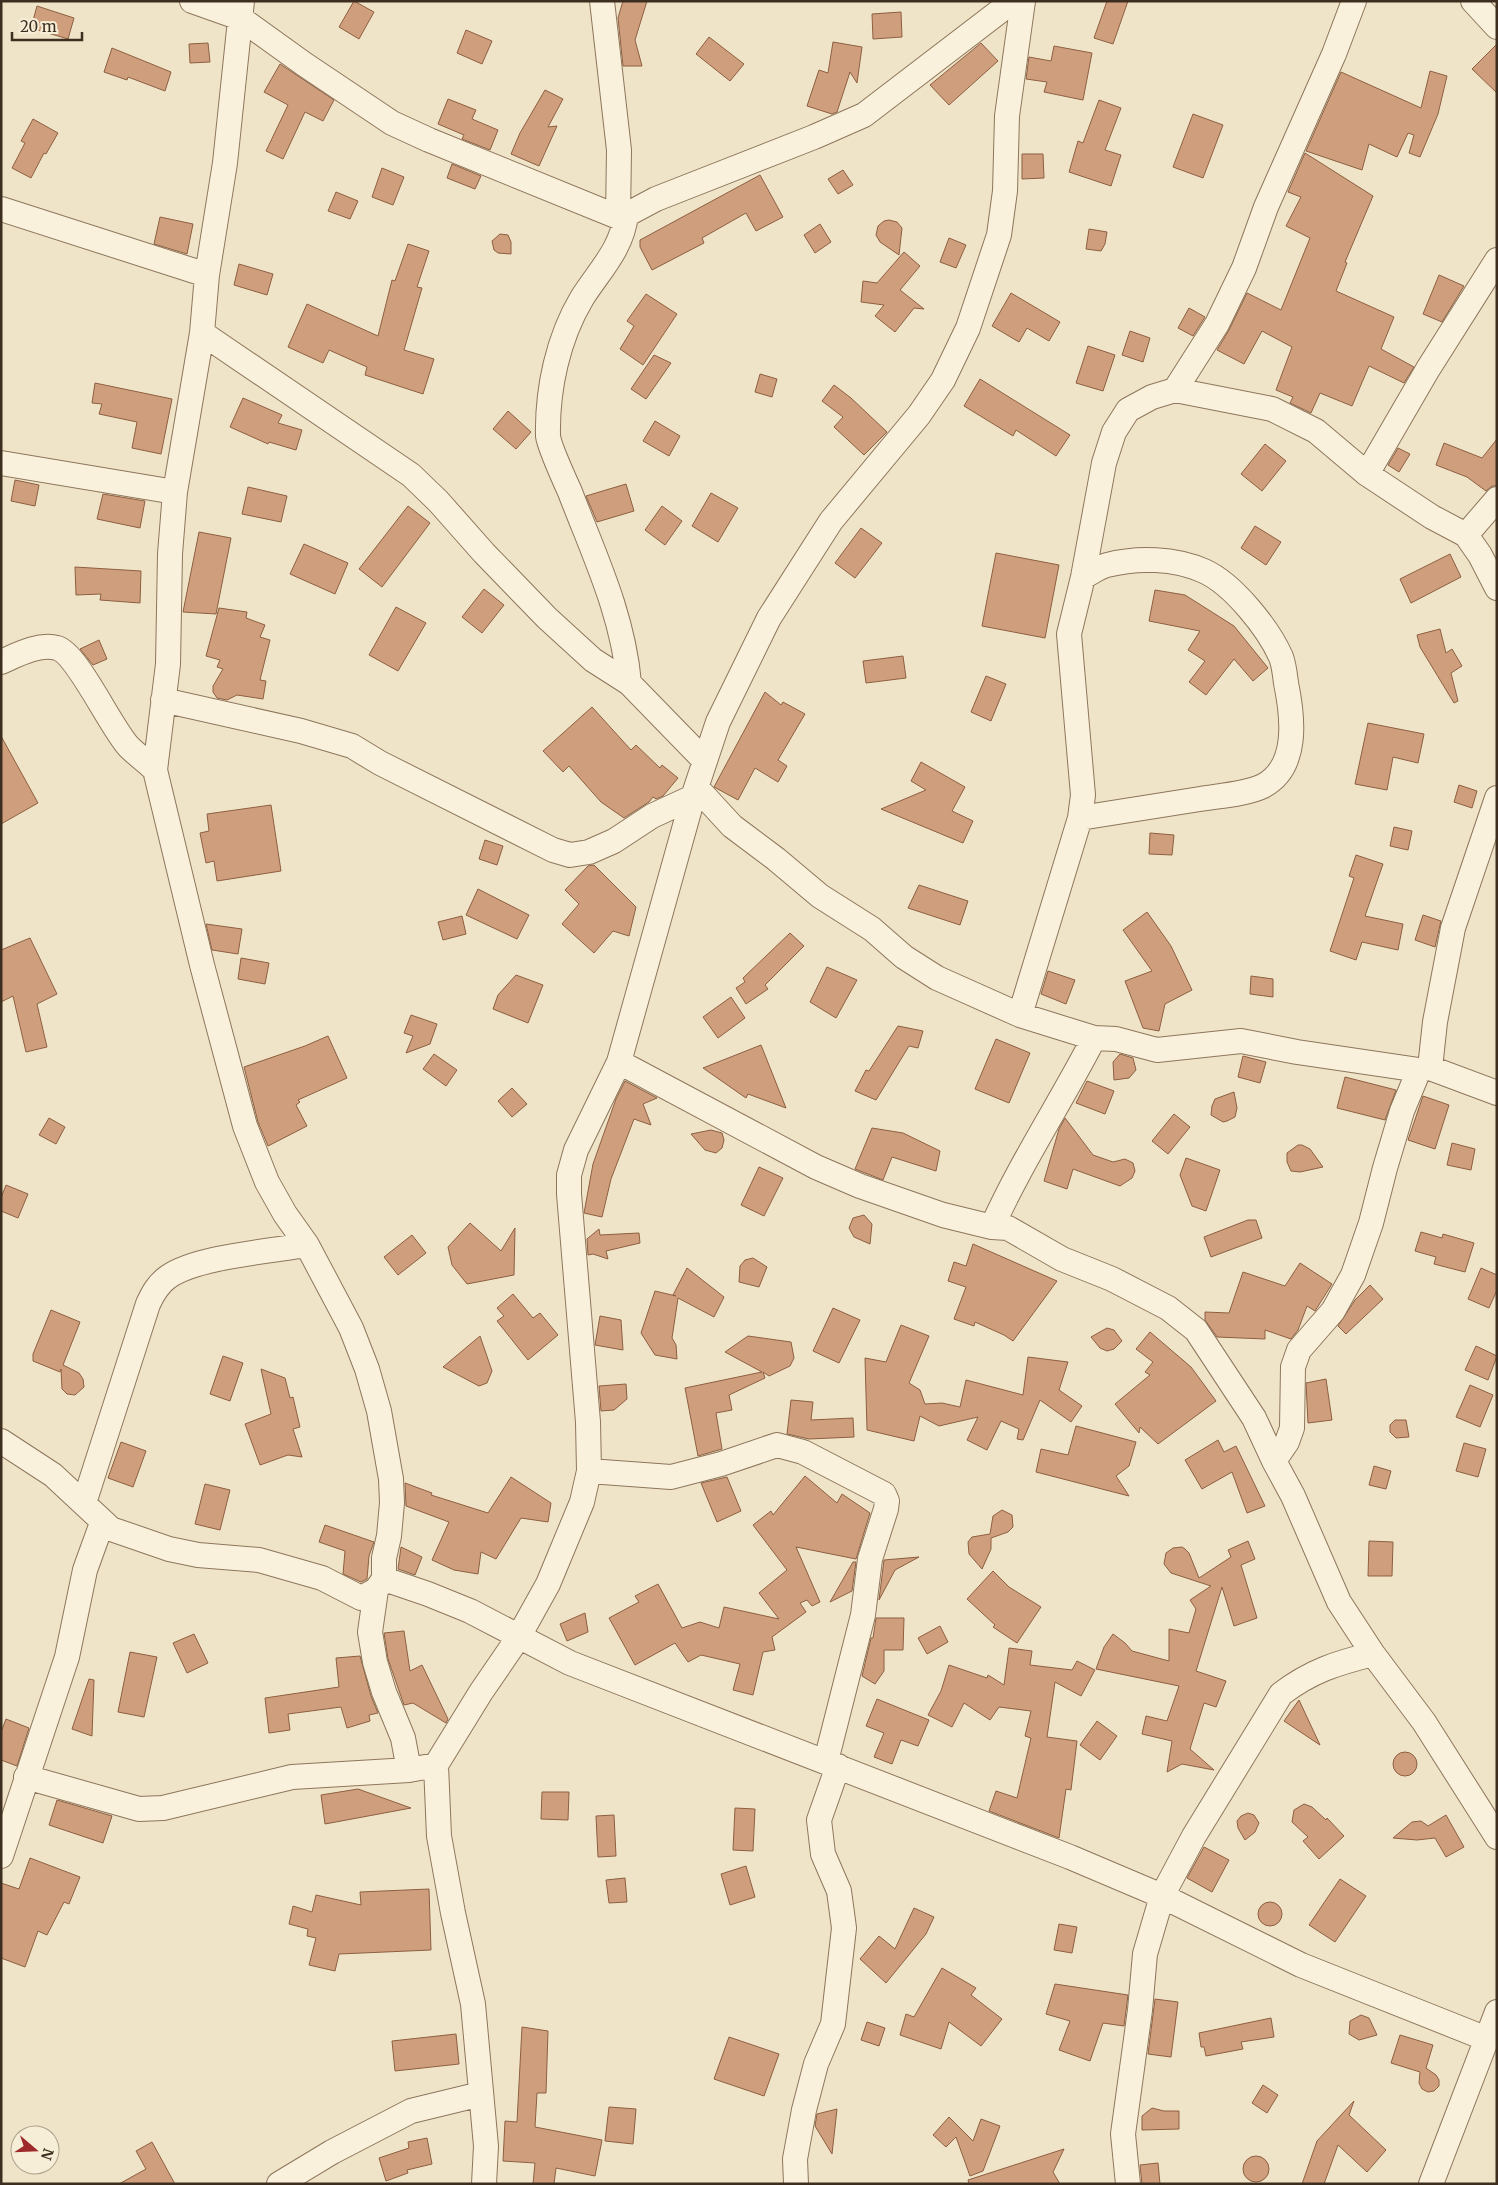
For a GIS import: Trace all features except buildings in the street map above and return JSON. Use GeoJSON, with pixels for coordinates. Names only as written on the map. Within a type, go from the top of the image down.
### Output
{"type":"FeatureCollection","features":[{"type":"Feature","properties":{"kind":"street"},"geometry":{"type":"LineString","coordinates":[[192,1],[241,10],[304,64],[392,123],[429,140],[622,216],[656,199],[814,137],[864,115],[1013,1]]}},
{"type":"Feature","properties":{"kind":"street"},"geometry":{"type":"LineString","coordinates":[[602,1],[619,150],[622,216],[620,241],[568,324],[558,352],[554,374],[548,438],[609,592],[626,651],[629,682]]}},
{"type":"Feature","properties":{"kind":"street"},"geometry":{"type":"LineString","coordinates":[[484,2184],[486,2146],[473,2004],[453,1913],[439,1836],[436,1765],[481,1692],[518,1638],[548,1584],[582,1502],[589,1471],[588,1422],[569,1175],[576,1150],[586,1127],[619,1062],[695,792],[718,722],[769,618],[831,521],[919,415],[943,380],[968,328],[999,235],[1005,191],[1007,116],[1024,1]]}},
{"type":"Feature","properties":{"kind":"street"},"geometry":{"type":"LineString","coordinates":[[1175,390],[1217,324],[1244,268],[1266,207],[1334,54],[1354,1]]}},
{"type":"Feature","properties":{"kind":"street"},"geometry":{"type":"LineString","coordinates":[[1474,1],[1497,27]]}},
{"type":"Feature","properties":{"kind":"street"},"geometry":{"type":"LineString","coordinates":[[241,10],[225,163],[207,275],[202,333],[175,492],[170,554],[168,664],[155,770],[202,965],[245,1126],[267,1182],[285,1214],[307,1245],[351,1328],[367,1369],[378,1411],[391,1478],[392,1502],[389,1536],[370,1632],[375,1662],[384,1692],[403,1738],[409,1770]]}},
{"type":"Feature","properties":{"kind":"street"},"geometry":{"type":"LineString","coordinates":[[1,209],[207,275]]}},
{"type":"Feature","properties":{"kind":"street"},"geometry":{"type":"LineString","coordinates":[[1367,474],[1428,369],[1497,260]]}},
{"type":"Feature","properties":{"kind":"street"},"geometry":{"type":"LineString","coordinates":[[202,333],[411,474],[522,594],[570,641],[593,660],[629,682],[705,761]]}},
{"type":"Feature","properties":{"kind":"street"},"geometry":{"type":"LineString","coordinates":[[1020,1015],[1080,818],[1083,795],[1069,634],[1084,576],[1104,463],[1114,432],[1128,410],[1152,397],[1175,390],[1272,409],[1316,431],[1367,474],[1432,517],[1466,535],[1480,555],[1497,588]]}},
{"type":"Feature","properties":{"kind":"street"},"geometry":{"type":"LineString","coordinates":[[1,464],[175,492]]}},
{"type":"Feature","properties":{"kind":"street"},"geometry":{"type":"LineString","coordinates":[[1466,535],[1497,499]]}},
{"type":"Feature","properties":{"kind":"street"},"geometry":{"type":"LineString","coordinates":[[1080,818],[1226,795],[1262,786],[1280,773],[1289,750],[1292,726],[1282,658],[1257,618],[1226,587],[1206,572],[1190,566],[1150,560],[1105,565],[1084,576]]}},
{"type":"Feature","properties":{"kind":"street"},"geometry":{"type":"LineString","coordinates":[[1,662],[25,652],[42,648],[55,647],[63,650],[75,663],[129,746],[155,770]]}},
{"type":"Feature","properties":{"kind":"street"},"geometry":{"type":"LineString","coordinates":[[163,700],[301,731],[352,746],[380,763],[552,850],[570,855],[589,852],[614,841],[652,816],[695,792]]}},
{"type":"Feature","properties":{"kind":"street"},"geometry":{"type":"LineString","coordinates":[[695,792],[732,826],[776,858],[820,896],[872,929],[904,957],[936,978],[1020,1015],[1094,1038],[1116,1039],[1157,1050],[1241,1041],[1297,1052],[1424,1069],[1497,1093]]}},
{"type":"Feature","properties":{"kind":"street"},"geometry":{"type":"LineString","coordinates":[[1274,1461],[1292,1428],[1293,1367],[1299,1350],[1334,1311],[1353,1275],[1371,1223],[1396,1130],[1424,1069],[1453,928],[1492,818],[1497,798]]}},
{"type":"Feature","properties":{"kind":"street"},"geometry":{"type":"LineString","coordinates":[[992,1227],[1010,1186],[1074,1077],[1094,1038]]}},
{"type":"Feature","properties":{"kind":"street"},"geometry":{"type":"LineString","coordinates":[[619,1062],[816,1167],[860,1186],[943,1215],[992,1227],[1008,1228],[1062,1259],[1112,1279],[1168,1308],[1196,1330],[1254,1418],[1274,1461],[1294,1496],[1339,1602],[1373,1654],[1424,1722],[1497,1837]]}},
{"type":"Feature","properties":{"kind":"street"},"geometry":{"type":"LineString","coordinates":[[84,1504],[148,1304],[157,1286],[178,1270],[196,1263],[307,1245]]}},
{"type":"Feature","properties":{"kind":"street"},"geometry":{"type":"LineString","coordinates":[[1,1441],[39,1465],[84,1504],[102,1523],[118,1532],[179,1551],[217,1558],[259,1560],[322,1578],[361,1598],[380,1585],[428,1594],[470,1611],[518,1638],[570,1663],[832,1763],[1061,1854],[1162,1896],[1301,1965],[1487,2039]]}},
{"type":"Feature","properties":{"kind":"street"},"geometry":{"type":"LineString","coordinates":[[589,1471],[671,1477],[722,1464],[777,1444],[802,1452],[884,1494],[888,1501],[870,1559],[863,1614],[820,1820],[823,1854],[839,1891],[844,1928],[833,2024],[816,2064],[804,2110],[796,2159],[796,2184]]}},
{"type":"Feature","properties":{"kind":"street"},"geometry":{"type":"LineString","coordinates":[[1,1856],[67,1657],[85,1570],[102,1523]]}},
{"type":"Feature","properties":{"kind":"street"},"geometry":{"type":"LineString","coordinates":[[1128,2184],[1122,2134],[1140,2010],[1145,1954],[1162,1896],[1194,1836],[1281,1694],[1302,1678],[1338,1663],[1373,1654]]}},
{"type":"Feature","properties":{"kind":"street"},"geometry":{"type":"LineString","coordinates":[[26,1777],[139,1809],[163,1808],[292,1777],[409,1770],[436,1765]]}},
{"type":"Feature","properties":{"kind":"street"},"geometry":{"type":"LineString","coordinates":[[1431,2184],[1497,2012]]}},
{"type":"Feature","properties":{"kind":"street"},"geometry":{"type":"LineString","coordinates":[[279,2184],[332,2152],[411,2112],[481,2094]]}}]}
